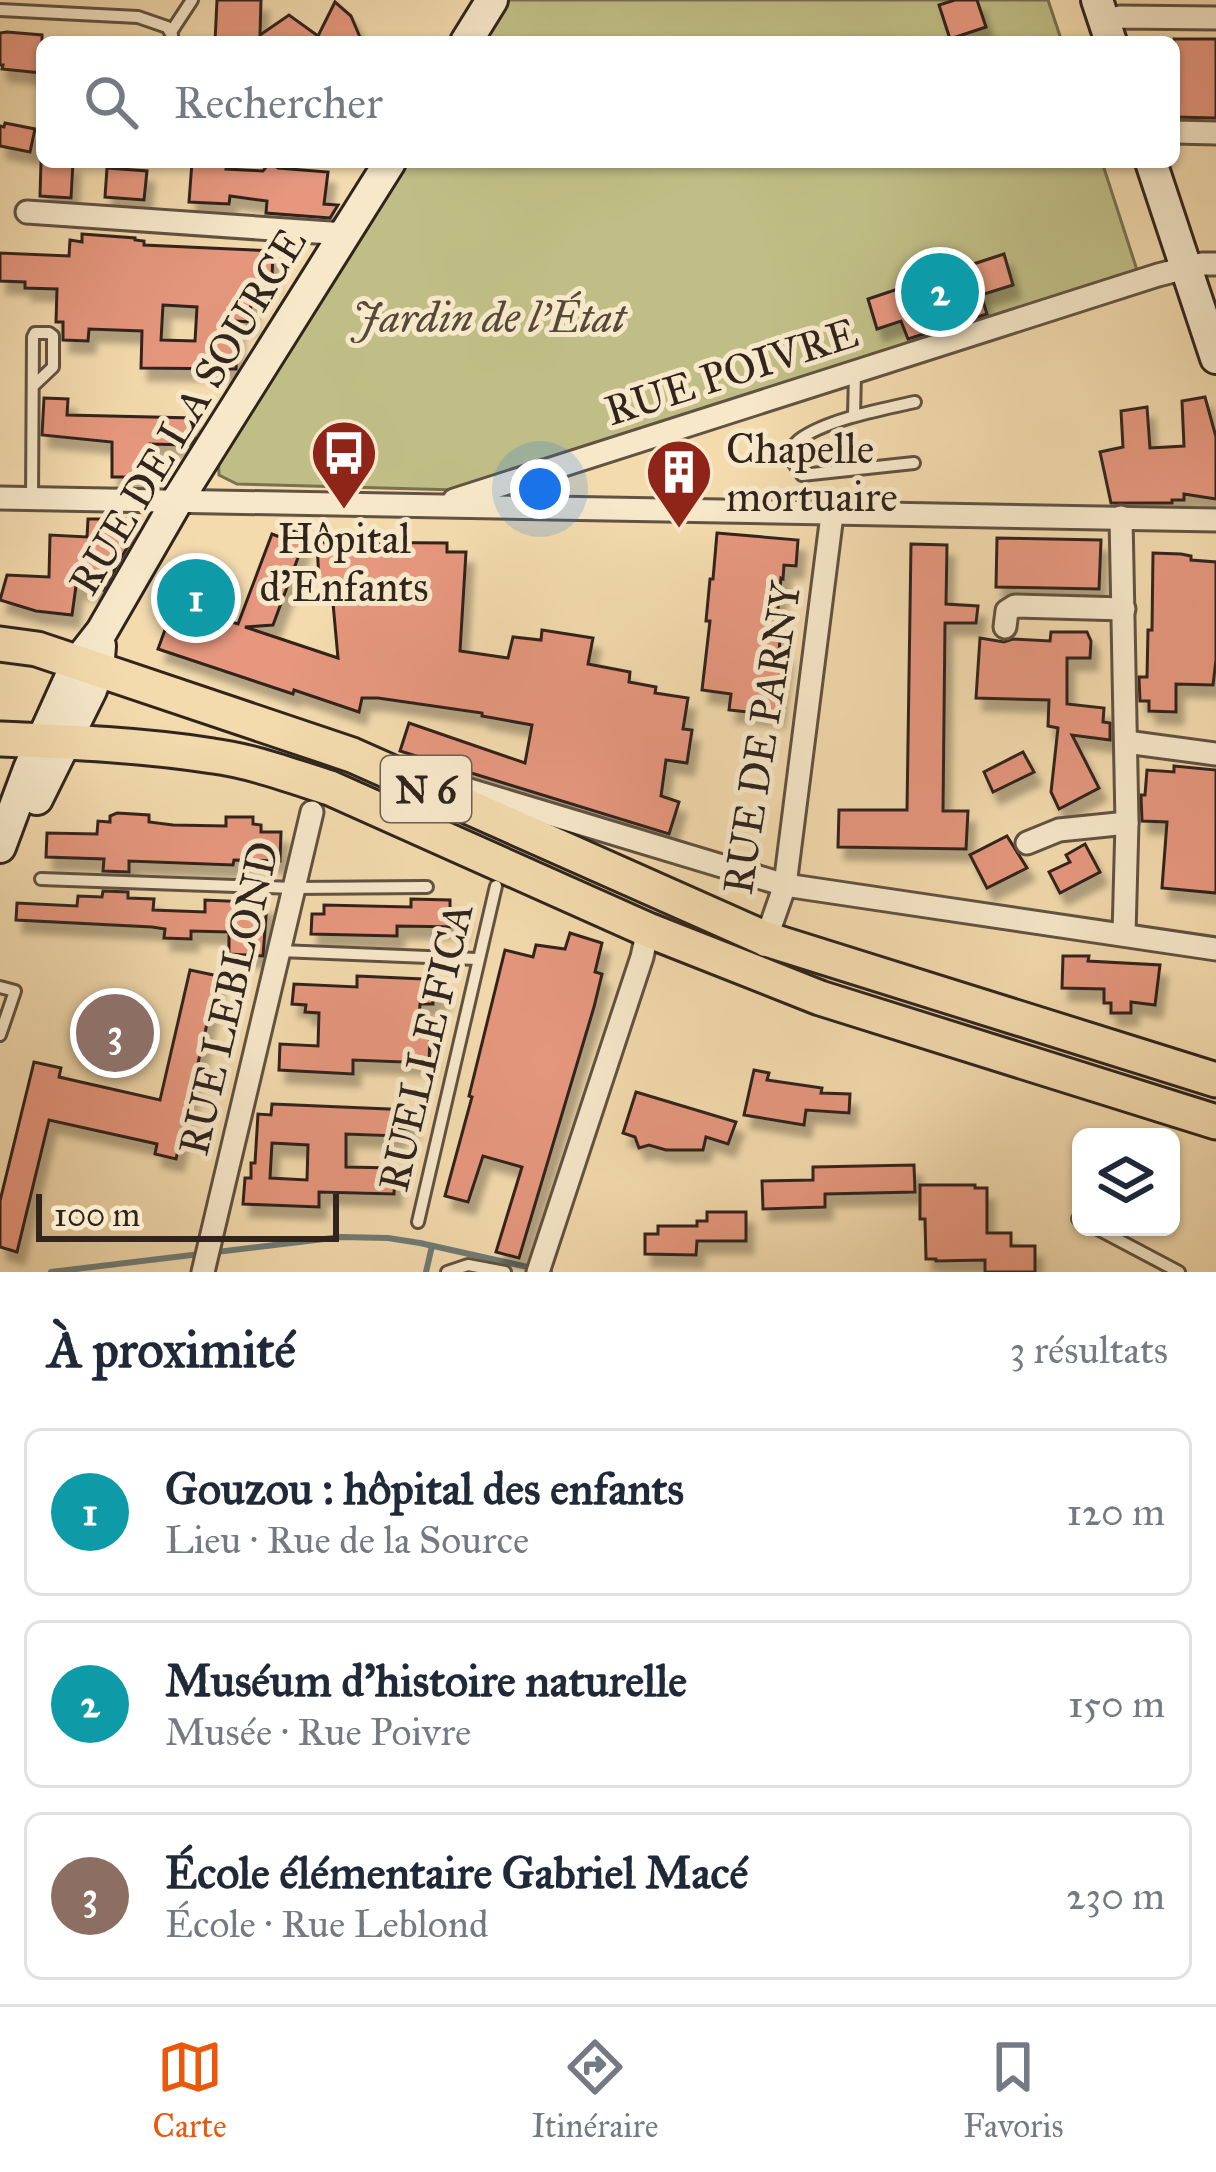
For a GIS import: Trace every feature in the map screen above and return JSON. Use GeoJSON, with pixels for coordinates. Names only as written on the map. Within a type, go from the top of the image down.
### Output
{"type":"FeatureCollection","features":[{"type":"Feature","properties":{"kind":"main road"},"geometry":{"type":"LineString","coordinates":[[469,36],[484,1]]}},
{"type":"Feature","properties":{"kind":"main road","name":"RUE DE LA SOURCE"},"geometry":{"type":"LineString","coordinates":[[0,841],[54,742],[102,631],[177,501],[386,168]]}},
{"type":"Feature","properties":{"kind":"main road"},"geometry":{"type":"LineString","coordinates":[[1154,168],[1202,266],[1216,358]]}},
{"type":"Feature","properties":{"kind":"main road","name":"N 6"},"geometry":{"type":"LineString","coordinates":[[0,644],[37,650],[352,755],[760,955],[820,998],[1216,1122]]}},
{"type":"Feature","properties":{"kind":"main road","name":"N 6"},"geometry":{"type":"LineString","coordinates":[[0,739],[218,756],[312,782],[648,930],[760,955],[1216,1080]]}},
{"type":"Feature","properties":{"kind":"main road","name":"RUE DE LA SOURCE"},"geometry":{"type":"LineString","coordinates":[[0,861],[44,787],[54,742]]}},
{"type":"Feature","properties":{"kind":"street"},"geometry":{"type":"LineString","coordinates":[[1104,21],[1131,16],[1216,18]]}},
{"type":"Feature","properties":{"kind":"street"},"geometry":{"type":"LineString","coordinates":[[1180,132],[1216,134]]}},
{"type":"Feature","properties":{"kind":"street","name":"RUE DE LA SOURCE"},"geometry":{"type":"LineString","coordinates":[[28,212],[345,234]]}},
{"type":"Feature","properties":{"kind":"street","name":"RUE POIVRE"},"geometry":{"type":"LineString","coordinates":[[436,506],[1202,266]]}},
{"type":"Feature","properties":{"kind":"street"},"geometry":{"type":"LineString","coordinates":[[0,498],[1216,520]]}},
{"type":"Feature","properties":{"kind":"street","name":"RUE DE PARNY"},"geometry":{"type":"LineString","coordinates":[[760,955],[785,885],[832,515]]}},
{"type":"Feature","properties":{"kind":"street"},"geometry":{"type":"LineString","coordinates":[[1121,518],[1127,823],[1124,934]]}},
{"type":"Feature","properties":{"kind":"street"},"geometry":{"type":"LineString","coordinates":[[1005,627],[1007,611],[1015,606],[1124,609]]}},
{"type":"Feature","properties":{"kind":"street"},"geometry":{"type":"LineString","coordinates":[[1126,742],[1216,754]]}},
{"type":"Feature","properties":{"kind":"street"},"geometry":{"type":"LineString","coordinates":[[352,755],[785,885],[1216,949]]}},
{"type":"Feature","properties":{"kind":"street","name":"RUE LEBLOND"},"geometry":{"type":"LineString","coordinates":[[206,1259],[312,812]]}},
{"type":"Feature","properties":{"kind":"street"},"geometry":{"type":"LineString","coordinates":[[1027,843],[1059,830],[1127,823]]}},
{"type":"Feature","properties":{"kind":"street"},"geometry":{"type":"LineString","coordinates":[[539,1267],[648,930]]}},
{"type":"Feature","properties":{"kind":"lane"},"geometry":{"type":"LineString","coordinates":[[0,10],[138,17],[156,21],[171,34],[193,0]]}},
{"type":"Feature","properties":{"kind":"lane"},"geometry":{"type":"LineString","coordinates":[[32,386],[53,367],[52,334],[34,335],[32,386],[32,499]]}},
{"type":"Feature","properties":{"kind":"lane"},"geometry":{"type":"LineString","coordinates":[[854,416],[855,373]]}},
{"type":"Feature","properties":{"kind":"lane"},"geometry":{"type":"LineString","coordinates":[[914,463],[802,475],[790,458],[800,439],[854,416],[915,402]]}},
{"type":"Feature","properties":{"kind":"lane"},"geometry":{"type":"LineString","coordinates":[[41,879],[293,888],[427,887]]}},
{"type":"Feature","properties":{"kind":"lane","name":"RUELLE FICA"},"geometry":{"type":"LineString","coordinates":[[418,1222],[496,886]]}},
{"type":"Feature","properties":{"kind":"lane"},"geometry":{"type":"LineString","coordinates":[[280,951],[477,959]]}},
{"type":"Feature","properties":{"kind":"lane"},"geometry":{"type":"LineString","coordinates":[[0,987],[15,991],[0,1035]]}},
{"type":"Feature","properties":{"kind":"lane"},"geometry":{"type":"LineString","coordinates":[[1111,1236],[1179,1272]]}},
{"type":"Feature","properties":{"kind":"lane"},"geometry":{"type":"LineString","coordinates":[[447,1272],[468,1265],[505,1272]]}},
{"type":"Feature","properties":{"kind":"green space"},"geometry":{"type":"Polygon","coordinates":[[[505,0],[1048,0],[1060,36],[482,36],[505,0]]]}},
{"type":"Feature","properties":{"kind":"green space","name":"Jardin de l'État"},"geometry":{"type":"Polygon","coordinates":[[[398,168],[1104,168],[1137,270],[457,490],[237,484],[219,475],[218,454],[398,168]]]}},
{"type":"Feature","properties":{"kind":"building"},"geometry":{"type":"Polygon","coordinates":[[[217,0],[261,0],[260,35],[289,15],[318,36],[215,36],[217,0]]]}},
{"type":"Feature","properties":{"kind":"building"},"geometry":{"type":"Polygon","coordinates":[[[977,0],[986,27],[949,36],[939,5],[977,0]]]}},
{"type":"Feature","properties":{"kind":"building"},"geometry":{"type":"Polygon","coordinates":[[[335,2],[351,16],[359,36],[318,36],[335,2]]]}},
{"type":"Feature","properties":{"kind":"building"},"geometry":{"type":"Polygon","coordinates":[[[0,33],[42,35],[36,36],[36,72],[2,69],[0,33]]]}},
{"type":"Feature","properties":{"kind":"building"},"geometry":{"type":"Polygon","coordinates":[[[1180,39],[1216,39],[1216,118],[1180,117],[1180,39]]]}},
{"type":"Feature","properties":{"kind":"building"},"geometry":{"type":"Polygon","coordinates":[[[0,126],[35,129],[30,152],[0,146],[0,126]]]}},
{"type":"Feature","properties":{"kind":"building"},"geometry":{"type":"Polygon","coordinates":[[[41,168],[73,168],[71,198],[40,196],[41,168]]]}},
{"type":"Feature","properties":{"kind":"building"},"geometry":{"type":"Polygon","coordinates":[[[107,168],[147,171],[144,200],[105,197],[107,168]]]}},
{"type":"Feature","properties":{"kind":"building"},"geometry":{"type":"Polygon","coordinates":[[[192,168],[278,168],[328,172],[324,204],[338,205],[330,218],[266,213],[267,201],[230,196],[229,204],[189,202],[192,168]]]}},
{"type":"Feature","properties":{"kind":"building"},"geometry":{"type":"Polygon","coordinates":[[[82,234],[135,238],[144,245],[273,251],[272,280],[252,280],[250,322],[237,321],[236,369],[141,368],[142,331],[89,329],[88,341],[63,340],[63,322],[56,322],[57,289],[0,281],[0,253],[69,256],[70,240],[82,242],[82,234]],[[163,305],[161,340],[195,341],[197,307],[163,305]]]}},
{"type":"Feature","properties":{"kind":"building"},"geometry":{"type":"Polygon","coordinates":[[[1004,254],[1013,285],[981,295],[987,314],[908,339],[901,321],[877,329],[868,299],[919,282],[916,272],[949,262],[952,271],[1004,254]]]}},
{"type":"Feature","properties":{"kind":"building"},"geometry":{"type":"Polygon","coordinates":[[[1205,397],[1216,437],[1216,499],[1184,494],[1184,500],[1172,503],[1111,503],[1100,452],[1123,447],[1121,411],[1147,407],[1150,448],[1184,446],[1182,401],[1205,397]]]}},
{"type":"Feature","properties":{"kind":"building"},"geometry":{"type":"Polygon","coordinates":[[[44,398],[68,399],[67,415],[194,418],[194,438],[189,445],[150,444],[150,477],[112,477],[112,442],[42,435],[44,398]]]}},
{"type":"Feature","properties":{"kind":"building"},"geometry":{"type":"Polygon","coordinates":[[[88,519],[126,519],[136,532],[103,590],[76,586],[72,615],[0,600],[7,575],[49,577],[50,535],[87,537],[88,519]]]}},
{"type":"Feature","properties":{"kind":"building"},"geometry":{"type":"Polygon","coordinates":[[[288,529],[306,536],[273,625],[245,627],[338,658],[331,581],[319,582],[317,542],[447,543],[447,552],[466,552],[460,651],[508,658],[513,637],[541,640],[542,630],[593,638],[588,664],[630,672],[629,682],[656,687],[655,693],[688,698],[683,729],[692,730],[687,763],[666,760],[661,796],[679,802],[669,834],[400,751],[409,723],[525,763],[532,725],[378,698],[362,698],[359,712],[158,649],[174,605],[238,624],[272,534],[285,539],[288,529]]]}},
{"type":"Feature","properties":{"kind":"building"},"geometry":{"type":"Polygon","coordinates":[[[717,533],[798,540],[796,566],[784,565],[781,578],[775,638],[780,639],[779,652],[785,653],[777,715],[729,710],[731,694],[702,690],[717,533]]]}},
{"type":"Feature","properties":{"kind":"building"},"geometry":{"type":"Polygon","coordinates":[[[997,538],[1101,540],[1099,589],[996,587],[997,538]]]}},
{"type":"Feature","properties":{"kind":"building"},"geometry":{"type":"Polygon","coordinates":[[[911,544],[947,545],[946,604],[978,606],[976,623],[945,623],[943,811],[968,811],[966,849],[838,847],[839,810],[907,810],[911,544]]]}},
{"type":"Feature","properties":{"kind":"building"},"geometry":{"type":"Polygon","coordinates":[[[1153,553],[1216,562],[1213,685],[1176,684],[1176,712],[1149,711],[1149,701],[1140,701],[1139,677],[1147,677],[1148,630],[1152,630],[1153,553]]]}},
{"type":"Feature","properties":{"kind":"building"},"geometry":{"type":"Polygon","coordinates":[[[1051,632],[1087,632],[1090,658],[1067,658],[1067,704],[1104,708],[1103,722],[1110,723],[1110,740],[1072,735],[1099,788],[1059,809],[1051,792],[1058,728],[1048,726],[1049,700],[976,698],[980,638],[1050,641],[1051,632]]]}},
{"type":"Feature","properties":{"kind":"building"},"geometry":{"type":"Polygon","coordinates":[[[1023,752],[1034,772],[993,792],[984,772],[1023,752]]]}},
{"type":"Feature","properties":{"kind":"building"},"geometry":{"type":"Polygon","coordinates":[[[1174,766],[1216,770],[1216,893],[1162,888],[1167,822],[1142,821],[1141,795],[1145,795],[1147,770],[1174,772],[1174,766]]]}},
{"type":"Feature","properties":{"kind":"building"},"geometry":{"type":"Polygon","coordinates":[[[149,815],[149,822],[173,825],[226,826],[226,817],[253,817],[261,832],[281,832],[280,861],[234,860],[233,865],[129,861],[129,872],[103,871],[104,859],[46,857],[47,833],[97,834],[98,821],[110,822],[110,816],[149,815]]]}},
{"type":"Feature","properties":{"kind":"building"},"geometry":{"type":"Polygon","coordinates":[[[1007,836],[1027,868],[987,888],[970,855],[1007,836]]]}},
{"type":"Feature","properties":{"kind":"building"},"geometry":{"type":"Polygon","coordinates":[[[1085,844],[1100,872],[1060,893],[1049,872],[1070,862],[1066,855],[1085,844]]]}},
{"type":"Feature","properties":{"kind":"building"},"geometry":{"type":"Polygon","coordinates":[[[103,891],[154,899],[153,910],[205,912],[205,900],[267,903],[263,956],[229,954],[229,932],[191,931],[191,939],[164,938],[165,929],[152,927],[16,920],[17,903],[77,906],[78,896],[102,897],[103,891]]]}},
{"type":"Feature","properties":{"kind":"building"},"geometry":{"type":"Polygon","coordinates":[[[411,899],[450,900],[450,909],[462,909],[461,927],[397,926],[397,936],[311,934],[312,914],[324,914],[324,905],[411,907],[411,899]]]}},
{"type":"Feature","properties":{"kind":"building"},"geometry":{"type":"Polygon","coordinates":[[[570,933],[602,943],[595,972],[602,974],[519,1258],[496,1252],[522,1167],[483,1156],[468,1202],[445,1196],[505,950],[533,957],[536,945],[565,949],[570,933]]]}},
{"type":"Feature","properties":{"kind":"building"},"geometry":{"type":"Polygon","coordinates":[[[1063,956],[1160,965],[1155,1005],[1131,1002],[1131,1013],[1111,1013],[1111,1003],[1104,1003],[1104,989],[1062,988],[1063,956]]]}},
{"type":"Feature","properties":{"kind":"building"},"geometry":{"type":"Polygon","coordinates":[[[190,970],[218,976],[176,1159],[155,1154],[157,1144],[49,1120],[17,1252],[0,1247],[0,1201],[34,1062],[61,1068],[59,1077],[160,1100],[190,970]]]}},
{"type":"Feature","properties":{"kind":"building"},"geometry":{"type":"Polygon","coordinates":[[[357,976],[445,980],[444,997],[433,997],[433,1004],[420,1004],[418,1036],[430,1037],[429,1063],[353,1060],[353,1074],[279,1070],[280,1044],[318,1046],[319,1013],[292,1004],[294,984],[357,987],[357,976]]]}},
{"type":"Feature","properties":{"kind":"building"},"geometry":{"type":"Polygon","coordinates":[[[754,1070],[769,1073],[767,1080],[822,1088],[821,1093],[850,1094],[849,1113],[806,1110],[804,1125],[744,1115],[754,1070]]]}},
{"type":"Feature","properties":{"kind":"building"},"geometry":{"type":"Polygon","coordinates":[[[636,1092],[736,1122],[728,1144],[706,1137],[703,1150],[639,1148],[635,1137],[623,1133],[636,1092]]]}},
{"type":"Feature","properties":{"kind":"building"},"geometry":{"type":"Polygon","coordinates":[[[272,1104],[411,1110],[410,1129],[398,1128],[398,1136],[346,1134],[346,1167],[395,1168],[394,1194],[319,1192],[319,1207],[243,1204],[245,1178],[251,1178],[251,1163],[255,1163],[258,1114],[271,1115],[272,1104]],[[272,1143],[270,1178],[307,1180],[308,1145],[272,1143]]]}},
{"type":"Feature","properties":{"kind":"building"},"geometry":{"type":"Polygon","coordinates":[[[914,1165],[915,1192],[825,1194],[825,1207],[763,1209],[762,1181],[813,1180],[813,1167],[914,1165]]]}},
{"type":"Feature","properties":{"kind":"building"},"geometry":{"type":"Polygon","coordinates":[[[920,1185],[987,1188],[987,1233],[1011,1233],[1011,1246],[1035,1246],[1035,1272],[985,1272],[985,1260],[926,1259],[920,1185]]]}},
{"type":"Feature","properties":{"kind":"building"},"geometry":{"type":"Polygon","coordinates":[[[707,1212],[746,1212],[746,1241],[697,1241],[696,1255],[645,1254],[645,1234],[658,1234],[658,1226],[697,1226],[697,1221],[707,1221],[707,1212]]]}},
{"type":"Feature","properties":{"kind":"waterway"},"geometry":{"type":"LineString","coordinates":[[51,1272],[341,1237],[420,1243],[550,1272]]}},
{"type":"Feature","properties":{"kind":"waterway"},"geometry":{"type":"LineString","coordinates":[[426,1272],[432,1246]]}},
{"type":"Feature","properties":{"kind":"place","name":"Muséum d'histoire naturelle"},"geometry":{"type":"Point","coordinates":[940,292]}},
{"type":"Feature","properties":{"kind":"place","name":"Hôpital d'Enfants"},"geometry":{"type":"Point","coordinates":[344,512]}},
{"type":"Feature","properties":{"kind":"place","name":"Chapelle mortuaire"},"geometry":{"type":"Point","coordinates":[679,531]}},
{"type":"Feature","properties":{"kind":"place","name":"Gouzou : hôpital des enfants"},"geometry":{"type":"Point","coordinates":[196,598]}},
{"type":"Feature","properties":{"kind":"place","name":"École élémentaire Gabriel Macé"},"geometry":{"type":"Point","coordinates":[115,1033]}}]}
